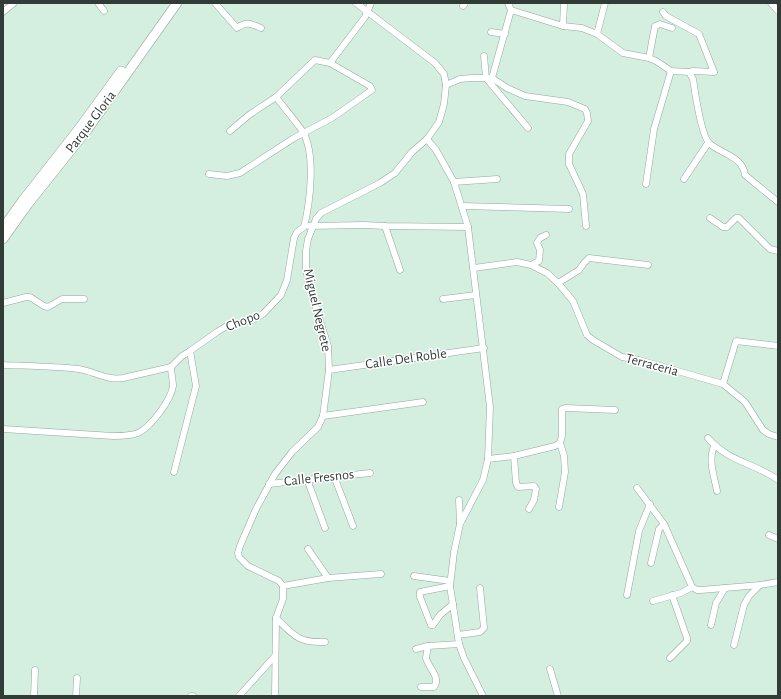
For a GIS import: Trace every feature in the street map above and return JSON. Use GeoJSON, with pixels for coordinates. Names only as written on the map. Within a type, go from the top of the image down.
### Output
{"type":"FeatureCollection","features":[{"type":"Feature","properties":{"kind":"main road","name":"Parque Gloria"},"geometry":{"type":"LineString","coordinates":[[3,228],[84,128],[170,3]]}},
{"type":"Feature","properties":{"kind":"main road","name":"Parque Gloria"},"geometry":{"type":"LineString","coordinates":[[3,239],[177,3]]}},
{"type":"Feature","properties":{"kind":"street"},"geometry":{"type":"LineString","coordinates":[[3,12],[14,3]]}},
{"type":"Feature","properties":{"kind":"street"},"geometry":{"type":"LineString","coordinates":[[98,3],[104,11]]}},
{"type":"Feature","properties":{"kind":"street"},"geometry":{"type":"LineString","coordinates":[[215,3],[237,28],[241,25],[249,23],[261,28]]}},
{"type":"Feature","properties":{"kind":"street","name":"Miguel Negrete"},"geometry":{"type":"LineString","coordinates":[[284,586],[279,581],[248,566],[239,558],[238,553],[256,509],[269,484],[292,452],[318,427],[323,416],[329,370],[328,346],[309,286],[306,268],[308,239],[316,219],[321,213],[380,183],[395,173],[412,152],[427,139],[438,122],[444,104],[446,85],[444,74],[435,63],[356,3]]}},
{"type":"Feature","properties":{"kind":"street"},"geometry":{"type":"LineString","coordinates":[[330,64],[365,17],[371,3]]}},
{"type":"Feature","properties":{"kind":"street"},"geometry":{"type":"LineString","coordinates":[[489,78],[505,34],[511,10],[508,3],[504,3]]}},
{"type":"Feature","properties":{"kind":"street"},"geometry":{"type":"LineString","coordinates":[[563,26],[564,3]]}},
{"type":"Feature","properties":{"kind":"street"},"geometry":{"type":"LineString","coordinates":[[597,34],[605,3]]}},
{"type":"Feature","properties":{"kind":"street"},"geometry":{"type":"LineString","coordinates":[[771,3],[778,11]]}},
{"type":"Feature","properties":{"kind":"street"},"geometry":{"type":"LineString","coordinates":[[511,10],[563,26],[582,28],[597,34],[622,53],[648,58],[656,61],[671,71],[714,72],[699,34],[666,16],[663,12]]}},
{"type":"Feature","properties":{"kind":"street"},"geometry":{"type":"LineString","coordinates":[[648,58],[655,26],[660,24],[672,28]]}},
{"type":"Feature","properties":{"kind":"street"},"geometry":{"type":"LineString","coordinates":[[491,32],[505,34]]}},
{"type":"Feature","properties":{"kind":"street"},"geometry":{"type":"LineString","coordinates":[[484,56],[489,78],[528,128]]}},
{"type":"Feature","properties":{"kind":"street"},"geometry":{"type":"LineString","coordinates":[[209,174],[227,176],[240,173],[294,138],[332,118],[372,90],[370,86],[330,64],[315,60],[276,97],[249,115],[230,131]]}},
{"type":"Feature","properties":{"kind":"street"},"geometry":{"type":"LineString","coordinates":[[646,184],[654,129],[671,71]]}},
{"type":"Feature","properties":{"kind":"street"},"geometry":{"type":"LineString","coordinates":[[689,72],[693,79],[703,133],[708,144],[740,162],[744,168],[745,175],[778,202]]}},
{"type":"Feature","properties":{"kind":"street"},"geometry":{"type":"LineString","coordinates":[[446,85],[460,79],[489,78],[525,96],[568,102],[584,109],[587,113],[588,121],[569,154],[569,164],[582,194],[586,226]]}},
{"type":"Feature","properties":{"kind":"street","name":"Chopo"},"geometry":{"type":"LineString","coordinates":[[3,365],[79,369],[116,379],[171,367],[182,356],[217,332],[252,320],[272,307],[281,295],[287,280],[294,238],[297,232],[304,227],[309,207],[311,189],[308,146],[303,133],[276,97]]}},
{"type":"Feature","properties":{"kind":"street"},"geometry":{"type":"LineString","coordinates":[[427,139],[436,150],[454,182],[468,227],[490,406],[488,459],[483,480],[460,524]]}},
{"type":"Feature","properties":{"kind":"street"},"geometry":{"type":"LineString","coordinates":[[684,179],[708,144]]}},
{"type":"Feature","properties":{"kind":"street"},"geometry":{"type":"LineString","coordinates":[[454,182],[497,179]]}},
{"type":"Feature","properties":{"kind":"street"},"geometry":{"type":"LineString","coordinates":[[462,206],[569,209]]}},
{"type":"Feature","properties":{"kind":"street"},"geometry":{"type":"LineString","coordinates":[[710,218],[723,227],[727,227],[736,218],[738,218],[770,249],[778,251]]}},
{"type":"Feature","properties":{"kind":"street"},"geometry":{"type":"LineString","coordinates":[[304,227],[364,225],[468,227]]}},
{"type":"Feature","properties":{"kind":"street"},"geometry":{"type":"LineString","coordinates":[[385,226],[400,270]]}},
{"type":"Feature","properties":{"kind":"street"},"geometry":{"type":"LineString","coordinates":[[531,265],[539,261],[540,250],[537,243],[540,238],[546,235]]}},
{"type":"Feature","properties":{"kind":"street"},"geometry":{"type":"LineString","coordinates":[[558,283],[579,270],[589,258],[648,265]]}},
{"type":"Feature","properties":{"kind":"street","name":"Terraceria"},"geometry":{"type":"LineString","coordinates":[[474,268],[517,262],[531,265],[547,273],[568,293],[573,301],[587,335],[593,340],[622,357],[639,360],[723,384],[745,402],[763,430],[778,437]]}},
{"type":"Feature","properties":{"kind":"street"},"geometry":{"type":"LineString","coordinates":[[443,299],[476,295]]}},
{"type":"Feature","properties":{"kind":"street"},"geometry":{"type":"LineString","coordinates":[[3,303],[30,297],[48,307],[62,299],[84,298]]}},
{"type":"Feature","properties":{"kind":"street"},"geometry":{"type":"LineString","coordinates":[[723,384],[736,341],[778,346]]}},
{"type":"Feature","properties":{"kind":"street","name":"Calle Del Roble"},"geometry":{"type":"LineString","coordinates":[[329,370],[484,348]]}},
{"type":"Feature","properties":{"kind":"street"},"geometry":{"type":"LineString","coordinates":[[174,472],[196,386],[190,351]]}},
{"type":"Feature","properties":{"kind":"street"},"geometry":{"type":"LineString","coordinates":[[3,429],[113,436],[127,436],[138,433],[147,426],[166,404],[171,395],[173,384],[171,367]]}},
{"type":"Feature","properties":{"kind":"street"},"geometry":{"type":"LineString","coordinates":[[323,416],[423,402]]}},
{"type":"Feature","properties":{"kind":"street"},"geometry":{"type":"LineString","coordinates":[[559,507],[565,472],[564,456],[560,443],[562,436],[562,409],[615,410]]}},
{"type":"Feature","properties":{"kind":"street"},"geometry":{"type":"LineString","coordinates":[[708,438],[714,446],[731,457],[768,472],[778,480]]}},
{"type":"Feature","properties":{"kind":"street"},"geometry":{"type":"LineString","coordinates":[[488,459],[514,456],[555,446],[560,443]]}},
{"type":"Feature","properties":{"kind":"street"},"geometry":{"type":"LineString","coordinates":[[714,446],[711,453],[711,462],[717,490]]}},
{"type":"Feature","properties":{"kind":"street"},"geometry":{"type":"LineString","coordinates":[[514,456],[516,483],[518,488],[534,486],[536,489],[534,500],[529,509]]}},
{"type":"Feature","properties":{"kind":"street","name":"Calle Fresnos"},"geometry":{"type":"LineString","coordinates":[[269,484],[370,473]]}},
{"type":"Feature","properties":{"kind":"street"},"geometry":{"type":"LineString","coordinates":[[334,476],[353,526]]}},
{"type":"Feature","properties":{"kind":"street"},"geometry":{"type":"LineString","coordinates":[[307,479],[325,528]]}},
{"type":"Feature","properties":{"kind":"street"},"geometry":{"type":"LineString","coordinates":[[637,488],[664,524],[692,587],[697,590],[701,590],[778,582]]}},
{"type":"Feature","properties":{"kind":"street"},"geometry":{"type":"LineString","coordinates":[[459,500],[460,524],[454,552],[450,584],[459,644],[464,658],[483,696]]}},
{"type":"Feature","properties":{"kind":"street"},"geometry":{"type":"LineString","coordinates":[[627,595],[639,531],[650,504]]}},
{"type":"Feature","properties":{"kind":"street"},"geometry":{"type":"LineString","coordinates":[[651,563],[659,529],[664,524]]}},
{"type":"Feature","properties":{"kind":"street"},"geometry":{"type":"LineString","coordinates":[[769,535],[778,539]]}},
{"type":"Feature","properties":{"kind":"street"},"geometry":{"type":"LineString","coordinates":[[308,549],[328,578]]}},
{"type":"Feature","properties":{"kind":"street"},"geometry":{"type":"LineString","coordinates":[[275,696],[276,618],[283,599],[284,586],[328,578],[381,574]]}},
{"type":"Feature","properties":{"kind":"street"},"geometry":{"type":"LineString","coordinates":[[414,576],[450,584]]}},
{"type":"Feature","properties":{"kind":"street"},"geometry":{"type":"LineString","coordinates":[[450,584],[420,592],[420,597],[431,625],[433,625],[440,615],[453,604]]}},
{"type":"Feature","properties":{"kind":"street"},"geometry":{"type":"LineString","coordinates":[[734,645],[744,606],[749,596],[760,585]]}},
{"type":"Feature","properties":{"kind":"street"},"geometry":{"type":"LineString","coordinates":[[653,601],[681,593],[692,587]]}},
{"type":"Feature","properties":{"kind":"street"},"geometry":{"type":"LineString","coordinates":[[458,635],[480,632],[484,628],[480,588]]}},
{"type":"Feature","properties":{"kind":"street"},"geometry":{"type":"LineString","coordinates":[[711,625],[716,603],[725,588]]}},
{"type":"Feature","properties":{"kind":"street"},"geometry":{"type":"LineString","coordinates":[[670,658],[687,641],[688,638],[672,595]]}},
{"type":"Feature","properties":{"kind":"street"},"geometry":{"type":"LineString","coordinates":[[276,618],[293,636],[312,642],[325,642]]}},
{"type":"Feature","properties":{"kind":"street"},"geometry":{"type":"LineString","coordinates":[[416,649],[428,646],[459,644]]}},
{"type":"Feature","properties":{"kind":"street"},"geometry":{"type":"LineString","coordinates":[[422,687],[436,686],[437,677],[426,658],[428,646]]}},
{"type":"Feature","properties":{"kind":"street"},"geometry":{"type":"LineString","coordinates":[[239,696],[245,693],[275,656]]}},
{"type":"Feature","properties":{"kind":"street"},"geometry":{"type":"LineString","coordinates":[[550,669],[558,696]]}},
{"type":"Feature","properties":{"kind":"street"},"geometry":{"type":"LineString","coordinates":[[34,696],[35,670]]}},
{"type":"Feature","properties":{"kind":"street"},"geometry":{"type":"LineString","coordinates":[[76,696],[78,678]]}}]}
